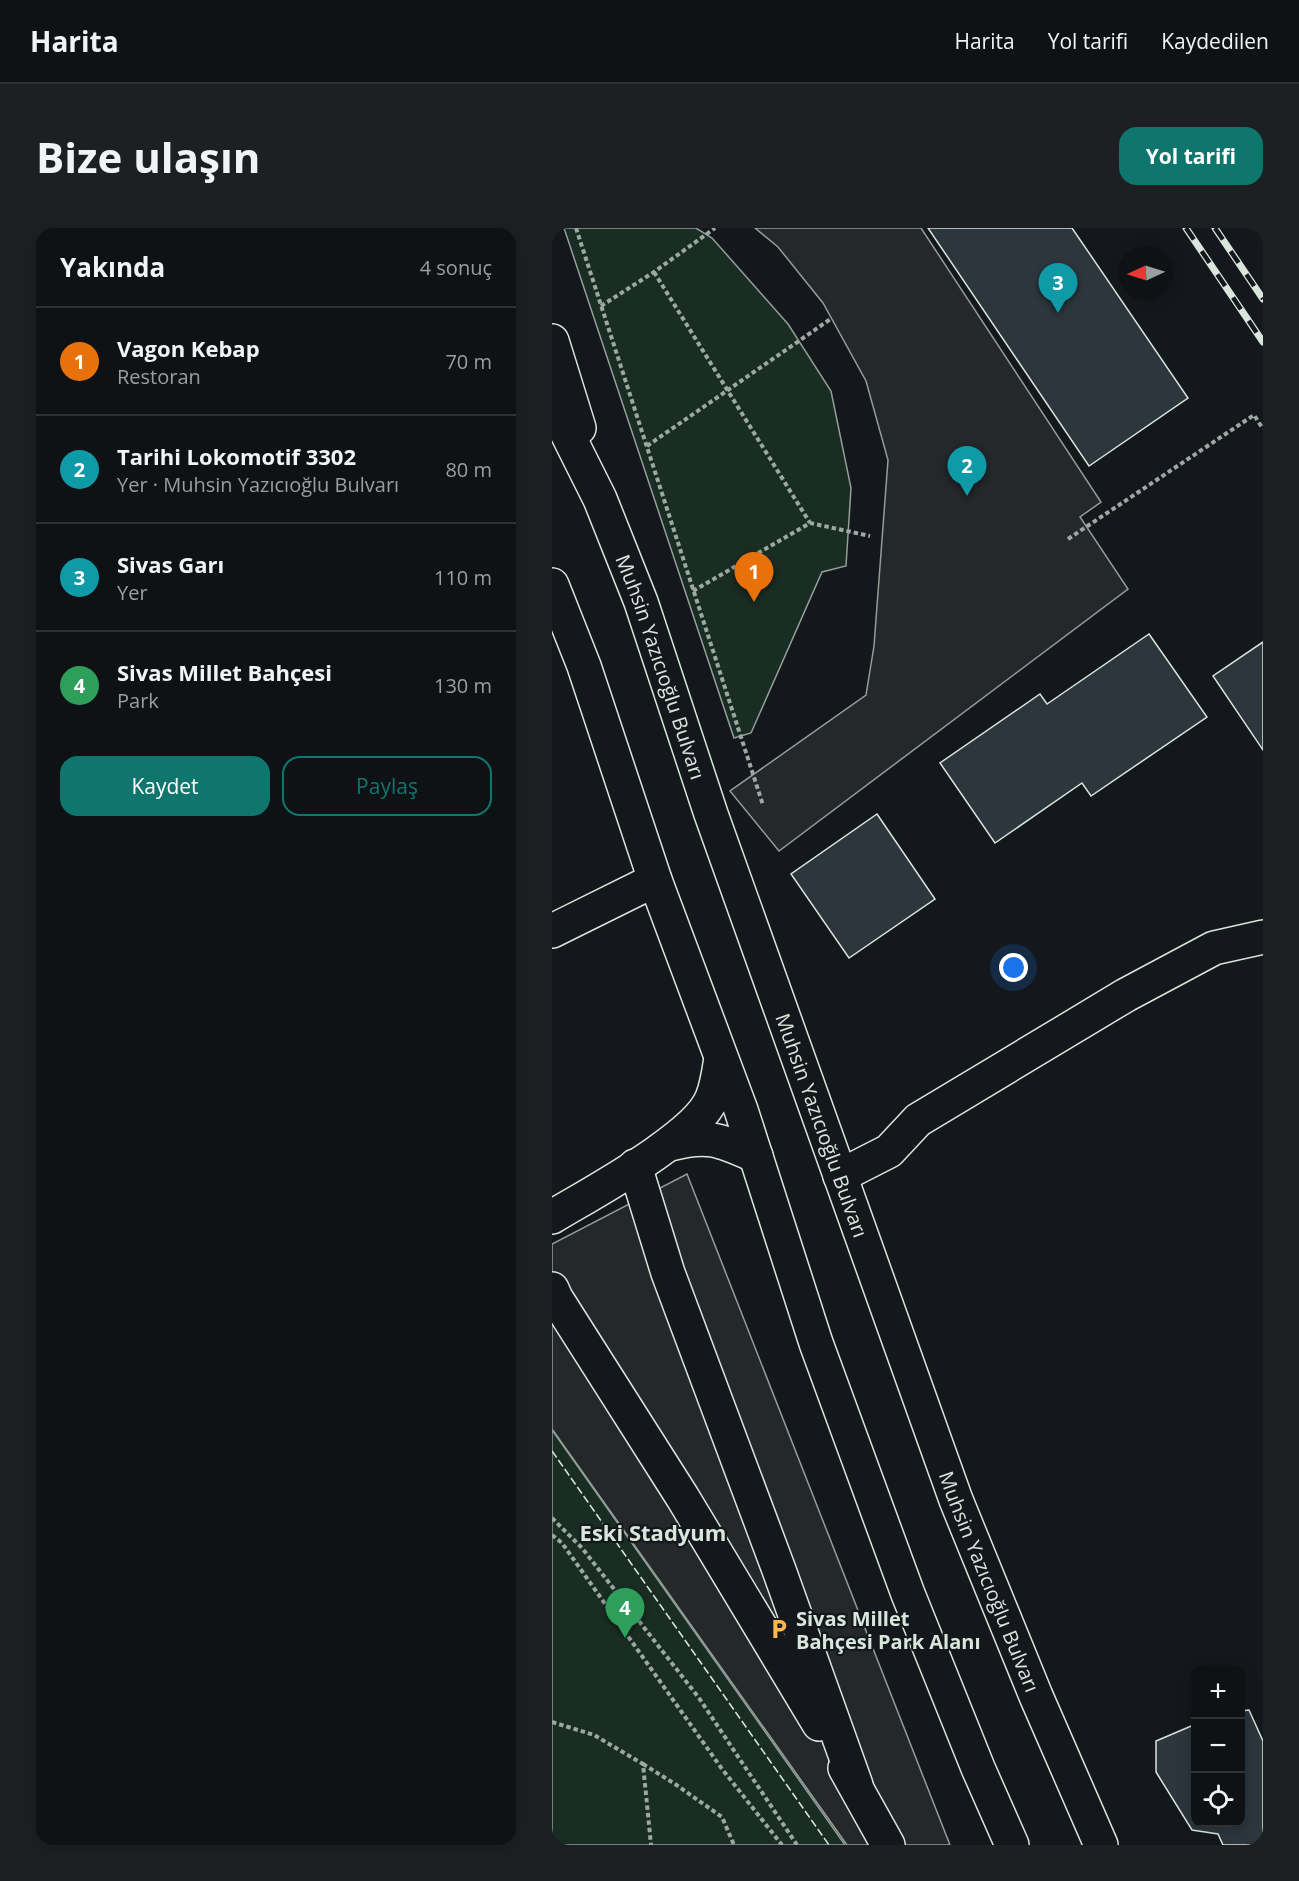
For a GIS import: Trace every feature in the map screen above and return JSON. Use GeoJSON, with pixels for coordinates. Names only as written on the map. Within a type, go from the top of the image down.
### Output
{"type":"FeatureCollection","features":[{"type":"Feature","properties":{"kind":"main road"},"geometry":{"type":"LineString","coordinates":[[552,341],[600,499]]}},
{"type":"Feature","properties":{"kind":"main road","name":"Muhsin Yazıcıoğlu Bulvarı"},"geometry":{"type":"LineString","coordinates":[[552,403],[600,499],[641,602],[711,814],[956,1500],[1036,1696],[1101,1845]]}},
{"type":"Feature","properties":{"kind":"main road"},"geometry":{"type":"LineString","coordinates":[[552,585],[584,666],[655,880],[722,1058],[816,1343],[908,1594],[978,1768],[1012,1845]]}},
{"type":"Feature","properties":{"kind":"main road"},"geometry":{"type":"LineString","coordinates":[[552,932],[655,880]]}},
{"type":"Feature","properties":{"kind":"main road"},"geometry":{"type":"LineString","coordinates":[[840,1176],[889,1151],[918,1120],[1126,995],[1214,948],[1263,937]]}},
{"type":"Feature","properties":{"kind":"main road"},"geometry":{"type":"LineString","coordinates":[[552,1217],[670,1144],[697,1119],[712,1098],[722,1058]]}},
{"type":"Feature","properties":{"kind":"main road"},"geometry":{"type":"LineString","coordinates":[[670,1144],[692,1139],[720,1140],[756,1156]]}},
{"type":"Feature","properties":{"kind":"main road"},"geometry":{"type":"LineString","coordinates":[[635,1166],[668,1273],[779,1570],[856,1785]]}},
{"type":"Feature","properties":{"kind":"main road"},"geometry":{"type":"LineString","coordinates":[[552,1289],[683,1498],[856,1785],[888,1845]]}},
{"type":"Feature","properties":{"kind":"path"},"geometry":{"type":"LineString","coordinates":[[576,228],[763,805]]}},
{"type":"Feature","properties":{"kind":"path"},"geometry":{"type":"LineString","coordinates":[[601,306],[654,272],[715,228]]}},
{"type":"Feature","properties":{"kind":"path"},"geometry":{"type":"LineString","coordinates":[[654,272],[810,523]]}},
{"type":"Feature","properties":{"kind":"path"},"geometry":{"type":"LineString","coordinates":[[646,446],[832,318]]}},
{"type":"Feature","properties":{"kind":"path"},"geometry":{"type":"LineString","coordinates":[[1068,539],[1254,415],[1263,429]]}},
{"type":"Feature","properties":{"kind":"path"},"geometry":{"type":"LineString","coordinates":[[693,591],[810,523],[870,536]]}},
{"type":"Feature","properties":{"kind":"path"},"geometry":{"type":"LineString","coordinates":[[552,1518],[582,1548],[699,1698],[797,1845]]}},
{"type":"Feature","properties":{"kind":"path"},"geometry":{"type":"LineString","coordinates":[[552,1535],[562,1543],[722,1769],[782,1845]]}},
{"type":"Feature","properties":{"kind":"path"},"geometry":{"type":"LineString","coordinates":[[552,1722],[594,1734],[675,1784],[722,1818],[734,1845]]}},
{"type":"Feature","properties":{"kind":"path"},"geometry":{"type":"LineString","coordinates":[[643,1764],[651,1845]]}},
{"type":"Feature","properties":{"kind":"green space"},"geometry":{"type":"Polygon","coordinates":[[[564,228],[696,228],[712,238],[788,324],[831,391],[851,488],[846,566],[822,572],[751,733],[734,738],[564,228]]]}},
{"type":"Feature","properties":{"kind":"green space"},"geometry":{"type":"Polygon","coordinates":[[[552,1430],[845,1845],[552,1845],[552,1430]]]}},
{"type":"Feature","properties":{"kind":"shaded area"},"geometry":{"type":"Polygon","coordinates":[[[755,228],[921,228],[1101,502],[1080,517],[1128,589],[779,851],[730,791],[866,695],[874,646],[888,460],[866,381],[823,303],[778,247],[755,228]]]}},
{"type":"Feature","properties":{"kind":"shaded area","name":"Sivas Millet Bahçesi Park Alanı"},"geometry":{"type":"Polygon","coordinates":[[[687,1174],[950,1845],[847,1845],[552,1429],[552,1244],[687,1174]]]}},
{"type":"Feature","properties":{"kind":"building"},"geometry":{"type":"Polygon","coordinates":[[[928,228],[1072,228],[1188,398],[1089,466],[928,228]]]}},
{"type":"Feature","properties":{"kind":"building"},"geometry":{"type":"Polygon","coordinates":[[[1149,634],[1207,717],[1091,796],[1082,783],[995,843],[940,763],[1040,694],[1047,704],[1149,634]]]}},
{"type":"Feature","properties":{"kind":"building"},"geometry":{"type":"Polygon","coordinates":[[[1263,642],[1263,750],[1213,676],[1263,642]]]}},
{"type":"Feature","properties":{"kind":"building"},"geometry":{"type":"Polygon","coordinates":[[[877,814],[935,899],[849,958],[791,874],[877,814]]]}},
{"type":"Feature","properties":{"kind":"building"},"geometry":{"type":"Polygon","coordinates":[[[1245,1710],[1249,1710],[1263,1741],[1263,1845],[1223,1845],[1218,1834],[1192,1830],[1156,1772],[1156,1741],[1191,1726],[1191,1827],[1245,1827],[1245,1710]]]}},
{"type":"Feature","properties":{"kind":"railway"},"geometry":{"type":"LineString","coordinates":[[1186,228],[1263,342]]}},
{"type":"Feature","properties":{"kind":"railway"},"geometry":{"type":"LineString","coordinates":[[1215,228],[1263,299]]}},
{"type":"Feature","properties":{"kind":"fence"},"geometry":{"type":"LineString","coordinates":[[552,1451],[829,1845]]}},
{"type":"Feature","properties":{"kind":"place","name":"Sivas Garı"},"geometry":{"type":"Point","coordinates":[1058,313]}},
{"type":"Feature","properties":{"kind":"place","name":"Tarihi Lokomotif 3302"},"geometry":{"type":"Point","coordinates":[967,496]}},
{"type":"Feature","properties":{"kind":"place","name":"Vagon Kebap"},"geometry":{"type":"Point","coordinates":[754,602]}},
{"type":"Feature","properties":{"kind":"place","name":"Sivas Millet Bahçesi Park Alanı"},"geometry":{"type":"Point","coordinates":[779,1629]}},
{"type":"Feature","properties":{"kind":"place","name":"Sivas Millet Bahçesi"},"geometry":{"type":"Point","coordinates":[625,1638]}},
{"type":"Feature","properties":{"kind":"district","name":"Eski Stadyum"},"geometry":{"type":"Point","coordinates":[653,1532]}}]}
